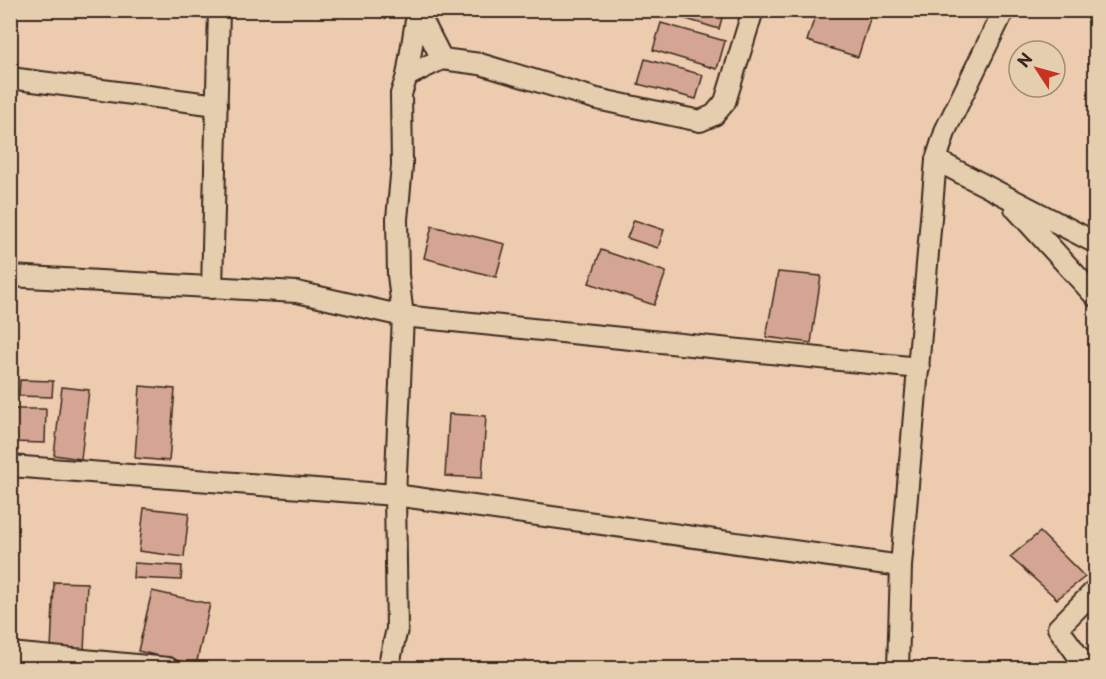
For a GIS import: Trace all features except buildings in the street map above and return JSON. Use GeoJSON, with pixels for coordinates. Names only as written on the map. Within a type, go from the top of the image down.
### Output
{"type":"FeatureCollection","features":[{"type":"Feature","properties":{"kind":"street"},"geometry":{"type":"LineString","coordinates":[[212,288],[219,10]]}},
{"type":"Feature","properties":{"kind":"street"},"geometry":{"type":"LineString","coordinates":[[407,76],[442,59],[480,64],[597,99],[700,121],[714,115],[725,102],[753,10]]}},
{"type":"Feature","properties":{"kind":"street"},"geometry":{"type":"LineString","coordinates":[[898,669],[902,566],[936,160],[946,129],[1004,10]]}},
{"type":"Feature","properties":{"kind":"street"},"geometry":{"type":"LineString","coordinates":[[417,12],[442,59]]}},
{"type":"Feature","properties":{"kind":"street"},"geometry":{"type":"LineString","coordinates":[[388,669],[397,628],[395,495],[403,316],[398,275],[397,219],[402,144],[401,94],[407,76],[417,12]]}},
{"type":"Feature","properties":{"kind":"street"},"geometry":{"type":"LineString","coordinates":[[10,78],[217,105]]}},
{"type":"Feature","properties":{"kind":"street"},"geometry":{"type":"LineString","coordinates":[[936,160],[1095,243]]}},
{"type":"Feature","properties":{"kind":"street"},"geometry":{"type":"LineString","coordinates":[[1005,197],[1095,297]]}},
{"type":"Feature","properties":{"kind":"street"},"geometry":{"type":"LineString","coordinates":[[10,276],[297,292],[403,316],[920,368]]}},
{"type":"Feature","properties":{"kind":"street"},"geometry":{"type":"LineString","coordinates":[[10,466],[395,495],[902,566]]}},
{"type":"Feature","properties":{"kind":"street"},"geometry":{"type":"LineString","coordinates":[[1088,669],[1058,628],[1095,589]]}},
{"type":"Feature","properties":{"kind":"street"},"geometry":{"type":"LineString","coordinates":[[10,653],[168,669]]}}]}
